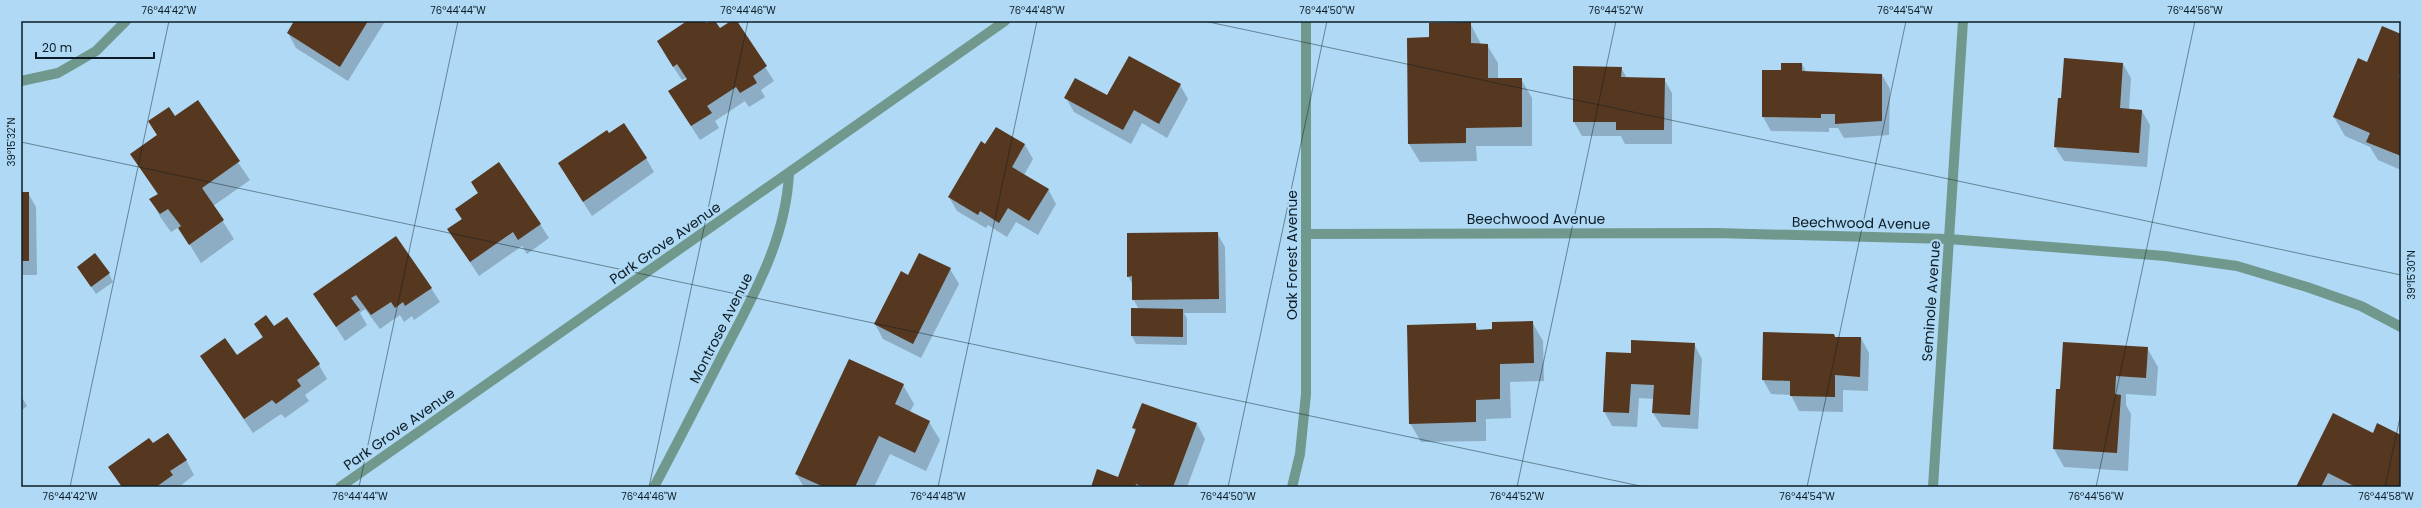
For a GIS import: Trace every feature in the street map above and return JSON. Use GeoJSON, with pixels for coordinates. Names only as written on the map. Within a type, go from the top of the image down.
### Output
{"type":"FeatureCollection","features":[{"type":"Feature","properties":{"kind":"street"},"geometry":{"type":"LineString","coordinates":[[21,81],[58,72],[96,51],[126,21]]}},
{"type":"Feature","properties":{"kind":"street","name":"Park Grove Avenue"},"geometry":{"type":"LineString","coordinates":[[340,487],[353,483],[1005,21]]}},
{"type":"Feature","properties":{"kind":"street","name":"Oak Forest Avenue"},"geometry":{"type":"LineString","coordinates":[[1292,487],[1300,454],[1306,394],[1306,21]]}},
{"type":"Feature","properties":{"kind":"street","name":"Seminole Avenue"},"geometry":{"type":"LineString","coordinates":[[1933,487],[1963,21]]}},
{"type":"Feature","properties":{"kind":"street","name":"Montrose Avenue"},"geometry":{"type":"LineString","coordinates":[[654,487],[760,285],[776,244],[788,199],[789,173]]}},
{"type":"Feature","properties":{"kind":"street","name":"Beechwood Avenue"},"geometry":{"type":"LineString","coordinates":[[1307,234],[1715,233],[1949,239],[2165,256],[2237,266],[2307,287],[2361,306],[2401,327]]}},
{"type":"Feature","properties":{"kind":"building"},"geometry":{"type":"Polygon","coordinates":[[[294,21],[368,21],[340,67],[287,33],[294,21]]]}},
{"type":"Feature","properties":{"kind":"building"},"geometry":{"type":"Polygon","coordinates":[[[687,21],[705,21],[706,23],[715,21],[720,28],[731,21],[737,21],[767,66],[753,76],[757,83],[740,93],[736,87],[707,106],[712,113],[691,126],[668,91],[687,79],[677,64],[673,67],[657,41],[687,21]]]}},
{"type":"Feature","properties":{"kind":"building"},"geometry":{"type":"Polygon","coordinates":[[[1471,22],[1471,43],[1488,44],[1488,78],[1522,78],[1522,127],[1466,128],[1466,143],[1408,144],[1407,38],[1429,37],[1429,23],[1471,22]]]}},
{"type":"Feature","properties":{"kind":"building"},"geometry":{"type":"Polygon","coordinates":[[[2382,26],[2401,34],[2401,70],[2399,76],[2401,77],[2401,156],[2366,142],[2370,133],[2333,117],[2358,58],[2367,62],[2382,26]]]}},
{"type":"Feature","properties":{"kind":"building"},"geometry":{"type":"Polygon","coordinates":[[[1129,56],[1181,84],[1159,124],[1134,110],[1123,130],[1064,98],[1075,78],[1107,95],[1129,56]]]}},
{"type":"Feature","properties":{"kind":"building"},"geometry":{"type":"Polygon","coordinates":[[[2064,58],[2123,63],[2120,108],[2142,110],[2139,153],[2054,147],[2058,98],[2061,98],[2064,58]]]}},
{"type":"Feature","properties":{"kind":"building"},"geometry":{"type":"Polygon","coordinates":[[[1781,63],[1802,63],[1802,71],[1882,74],[1882,121],[1835,124],[1835,114],[1821,114],[1821,118],[1762,117],[1762,70],[1781,70],[1781,63]]]}},
{"type":"Feature","properties":{"kind":"building"},"geometry":{"type":"Polygon","coordinates":[[[1573,66],[1622,67],[1621,77],[1665,78],[1664,130],[1616,130],[1616,122],[1573,122],[1573,66]]]}},
{"type":"Feature","properties":{"kind":"building"},"geometry":{"type":"Polygon","coordinates":[[[198,100],[240,161],[202,188],[224,220],[189,245],[178,228],[181,226],[168,209],[160,214],[149,199],[158,194],[130,154],[157,135],[148,121],[169,107],[175,116],[198,100]]]}},
{"type":"Feature","properties":{"kind":"building"},"geometry":{"type":"Polygon","coordinates":[[[624,123],[647,158],[583,202],[558,163],[607,130],[609,133],[624,123]]]}},
{"type":"Feature","properties":{"kind":"building"},"geometry":{"type":"Polygon","coordinates":[[[996,127],[1025,144],[1012,167],[1049,189],[1029,221],[1008,208],[999,223],[980,211],[978,215],[948,197],[981,141],[985,144],[996,127]]]}},
{"type":"Feature","properties":{"kind":"building"},"geometry":{"type":"Polygon","coordinates":[[[499,162],[541,224],[518,240],[513,232],[470,262],[447,229],[462,219],[455,209],[478,193],[471,182],[499,162]]]}},
{"type":"Feature","properties":{"kind":"building"},"geometry":{"type":"Polygon","coordinates":[[[21,192],[29,192],[29,261],[21,261],[21,192]]]}},
{"type":"Feature","properties":{"kind":"building"},"geometry":{"type":"Polygon","coordinates":[[[1218,232],[1219,299],[1132,300],[1132,276],[1127,277],[1127,233],[1218,232]]]}},
{"type":"Feature","properties":{"kind":"building"},"geometry":{"type":"Polygon","coordinates":[[[396,236],[432,288],[405,306],[403,302],[395,308],[391,302],[371,315],[356,295],[351,298],[360,310],[336,327],[313,294],[396,236]]]}},
{"type":"Feature","properties":{"kind":"building"},"geometry":{"type":"Polygon","coordinates":[[[95,253],[110,273],[91,287],[77,267],[95,253]]]}},
{"type":"Feature","properties":{"kind":"building"},"geometry":{"type":"Polygon","coordinates":[[[919,253],[951,268],[913,344],[874,324],[901,271],[908,275],[919,253]]]}},
{"type":"Feature","properties":{"kind":"building"},"geometry":{"type":"Polygon","coordinates":[[[1131,308],[1183,309],[1183,337],[1131,336],[1131,308]]]}},
{"type":"Feature","properties":{"kind":"building"},"geometry":{"type":"Polygon","coordinates":[[[266,315],[274,326],[287,317],[320,364],[297,380],[301,386],[276,404],[272,400],[244,419],[200,356],[225,338],[237,355],[263,337],[254,324],[266,315]]]}},
{"type":"Feature","properties":{"kind":"building"},"geometry":{"type":"Polygon","coordinates":[[[1533,321],[1534,363],[1500,364],[1500,399],[1476,400],[1476,422],[1409,424],[1407,325],[1476,323],[1476,330],[1492,329],[1492,322],[1533,321]]]}},
{"type":"Feature","properties":{"kind":"building"},"geometry":{"type":"Polygon","coordinates":[[[1763,332],[1834,334],[1835,337],[1861,337],[1860,377],[1835,375],[1835,397],[1790,396],[1790,381],[1762,380],[1763,332]]]}},
{"type":"Feature","properties":{"kind":"building"},"geometry":{"type":"Polygon","coordinates":[[[1631,340],[1695,343],[1690,415],[1652,413],[1654,385],[1631,384],[1629,413],[1603,412],[1606,352],[1631,353],[1631,340]]]}},
{"type":"Feature","properties":{"kind":"building"},"geometry":{"type":"Polygon","coordinates":[[[2063,342],[2148,347],[2146,378],[2116,376],[2115,394],[2121,395],[2117,453],[2053,449],[2056,389],[2060,389],[2063,342]]]}},
{"type":"Feature","properties":{"kind":"building"},"geometry":{"type":"Polygon","coordinates":[[[849,359],[904,384],[895,404],[930,421],[915,453],[879,436],[855,487],[824,487],[795,474],[849,359]]]}},
{"type":"Feature","properties":{"kind":"building"},"geometry":{"type":"Polygon","coordinates":[[[1142,403],[1197,423],[1173,487],[1144,487],[1136,484],[1135,487],[1091,487],[1097,469],[1118,477],[1136,429],[1132,428],[1142,403]]]}},
{"type":"Feature","properties":{"kind":"building"},"geometry":{"type":"Polygon","coordinates":[[[2333,413],[2373,433],[2377,423],[2401,435],[2401,487],[2356,487],[2328,473],[2321,487],[2296,487],[2333,413]]]}},
{"type":"Feature","properties":{"kind":"building"},"geometry":{"type":"Polygon","coordinates":[[[168,433],[187,460],[170,471],[173,475],[156,487],[122,487],[108,467],[149,438],[153,443],[168,433]]]}}]}
